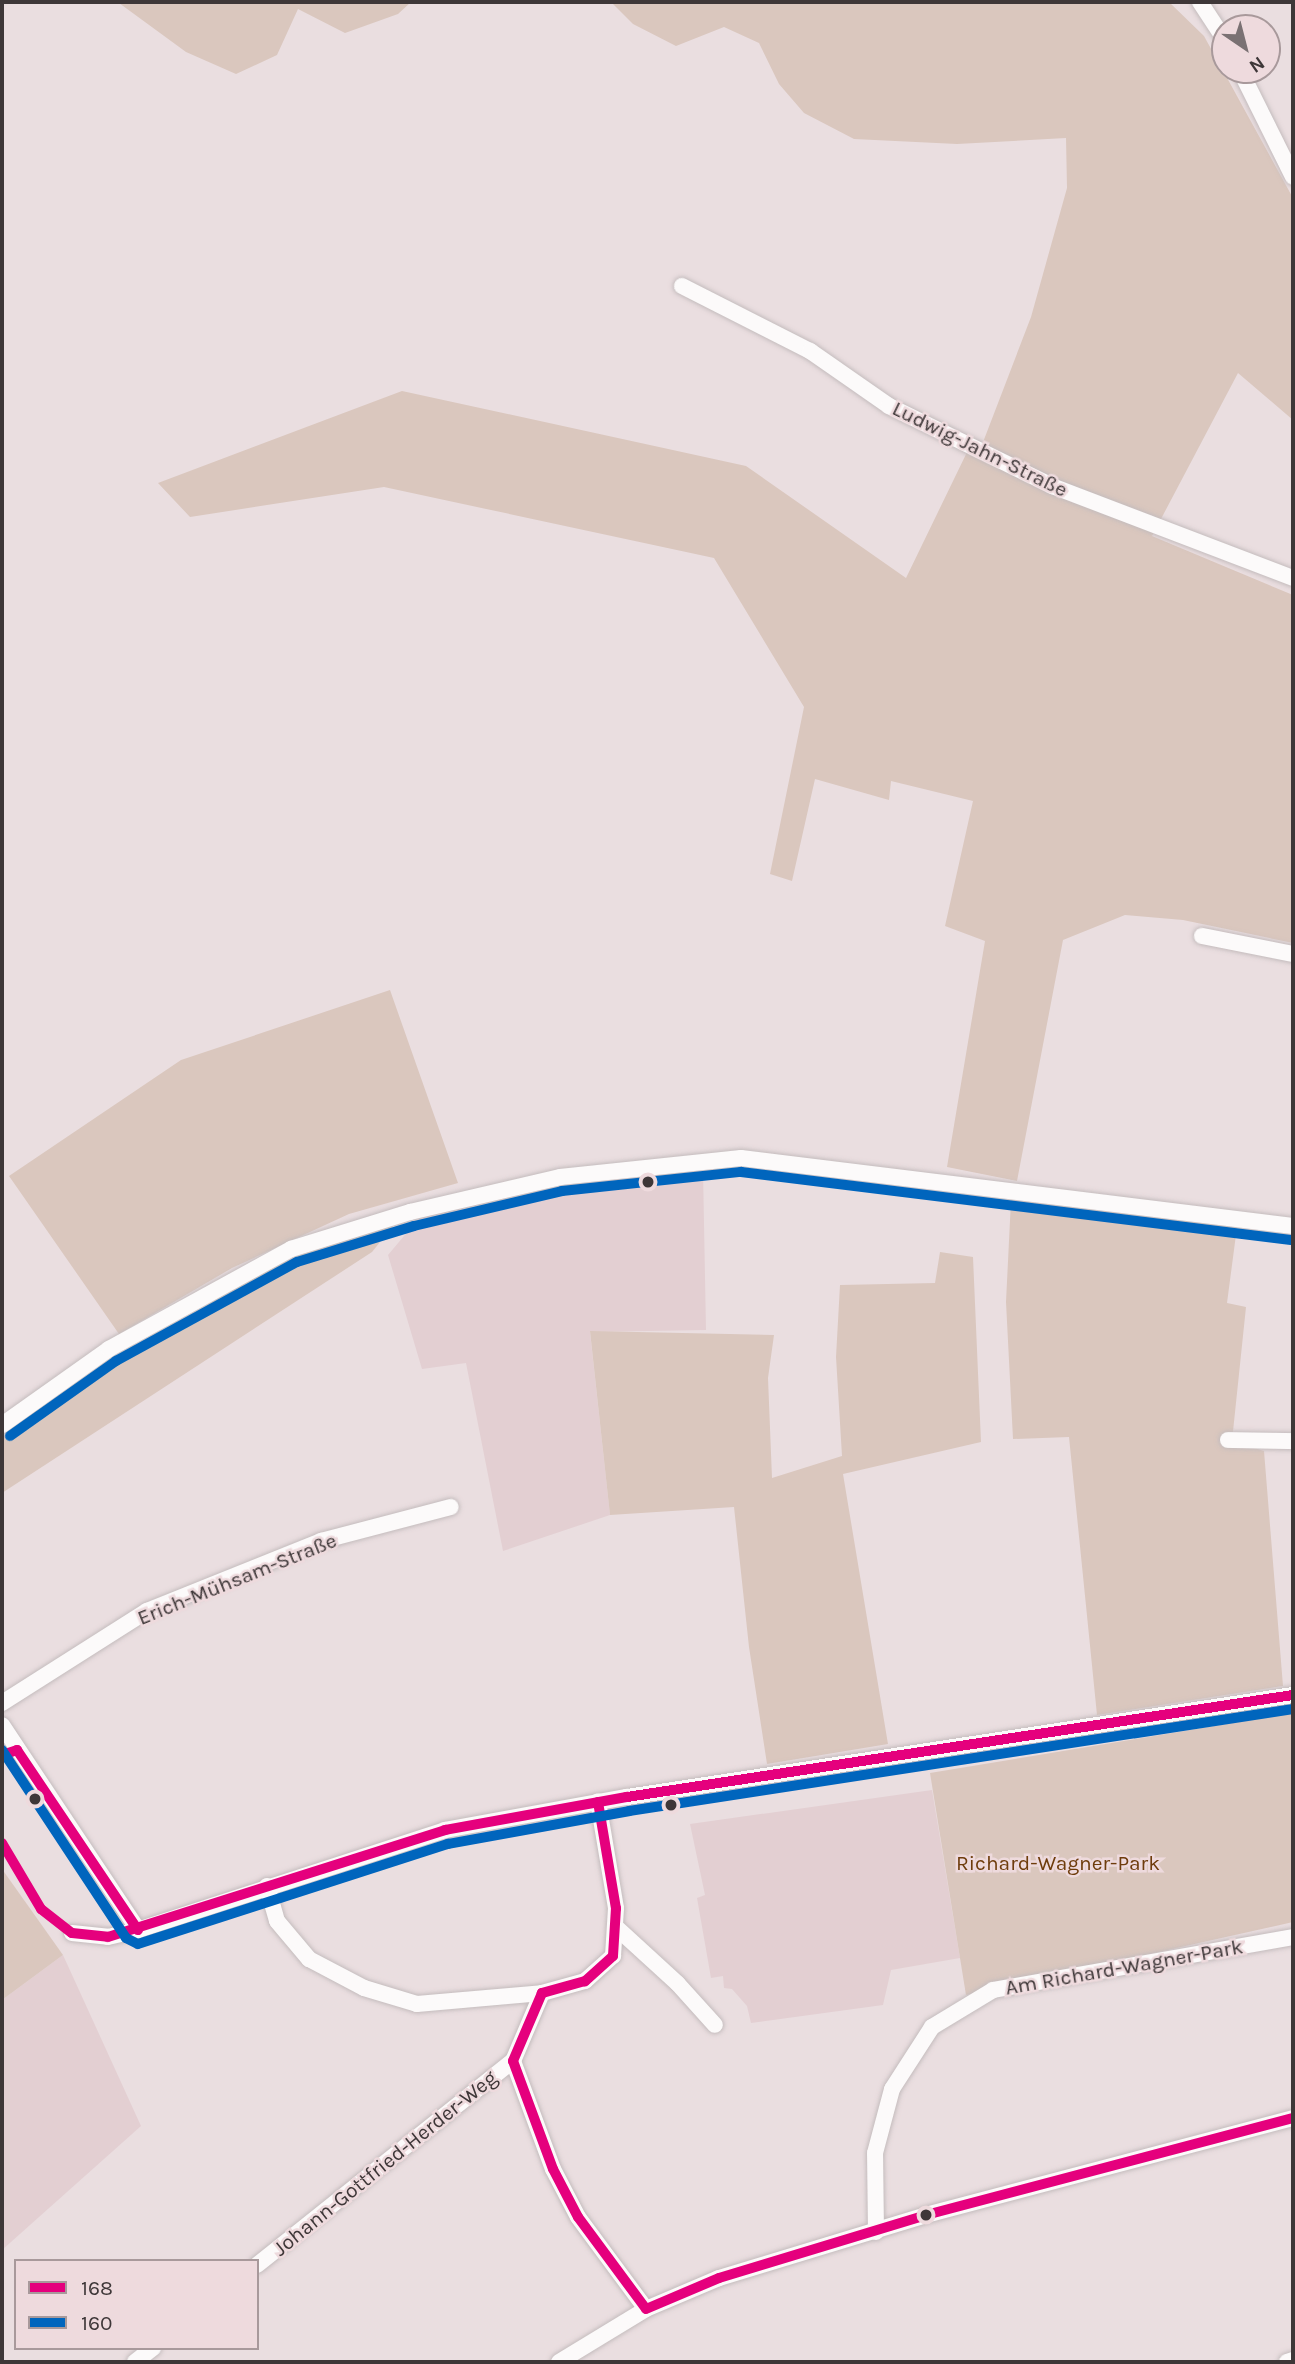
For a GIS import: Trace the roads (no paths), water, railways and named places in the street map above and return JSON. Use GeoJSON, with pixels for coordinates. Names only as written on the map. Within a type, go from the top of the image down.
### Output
{"type":"FeatureCollection","features":[{"type":"Feature","properties":{"kind":"street"},"geometry":{"type":"LineString","coordinates":[[1200,2],[1211,19]]}},
{"type":"Feature","properties":{"kind":"street"},"geometry":{"type":"LineString","coordinates":[[1247,84],[1293,177]]}},
{"type":"Feature","properties":{"kind":"street","name":"Ludwig-Jahn-Straße"},"geometry":{"type":"LineString","coordinates":[[682,286],[810,351],[889,406],[1052,486],[1293,578]]}},
{"type":"Feature","properties":{"kind":"street"},"geometry":{"type":"LineString","coordinates":[[1202,936],[1293,954]]}},
{"type":"Feature","properties":{"kind":"street"},"geometry":{"type":"LineString","coordinates":[[2,1425],[109,1349],[291,1249],[410,1212],[560,1177],[741,1158],[1293,1226]]}},
{"type":"Feature","properties":{"kind":"street"},"geometry":{"type":"LineString","coordinates":[[1228,1440],[1293,1441]]}},
{"type":"Feature","properties":{"kind":"street","name":"Erich-Mühsam-Straße"},"geometry":{"type":"LineString","coordinates":[[2,1703],[147,1611],[321,1542],[451,1507]]}},
{"type":"Feature","properties":{"kind":"street"},"geometry":{"type":"LineString","coordinates":[[72,1933],[108,1937],[138,1930],[445,1830],[598,1802],[1293,1696]]}},
{"type":"Feature","properties":{"kind":"street"},"geometry":{"type":"LineString","coordinates":[[2,1725],[138,1930]]}},
{"type":"Feature","properties":{"kind":"street"},"geometry":{"type":"LineString","coordinates":[[267,1886],[276,1922],[309,1959],[364,1988],[417,2004],[542,1993],[585,1981],[613,1956],[618,1929],[598,1802]]}},
{"type":"Feature","properties":{"kind":"street"},"geometry":{"type":"LineString","coordinates":[[618,1929],[678,1984],[715,2025]]}},
{"type":"Feature","properties":{"kind":"street","name":"Am Richard-Wagner-Park"},"geometry":{"type":"LineString","coordinates":[[876,2232],[875,2153],[892,2089],[932,2027],[993,1990],[1293,1937]]}},
{"type":"Feature","properties":{"kind":"street"},"geometry":{"type":"LineString","coordinates":[[542,1993],[513,2061],[553,2169],[578,2217],[646,2309]]}},
{"type":"Feature","properties":{"kind":"street","name":"Johann-Gottfried-Herder-Weg"},"geometry":{"type":"LineString","coordinates":[[259,2263],[513,2061]]}},
{"type":"Feature","properties":{"kind":"street"},"geometry":{"type":"LineString","coordinates":[[559,2362],[646,2309],[719,2278],[876,2232],[1293,2118]]}},
{"type":"Feature","properties":{"kind":"street"},"geometry":{"type":"LineString","coordinates":[[135,2362],[150,2350]]}},
{"type":"Feature","properties":{"kind":"street"},"geometry":{"type":"LineString","coordinates":[[1287,2362],[1293,2360]]}},
{"type":"Feature","properties":{"kind":"park label","name":"Richard-Wagner-Park"},"geometry":{"type":"Point","coordinates":[1058,1863]}}]}
